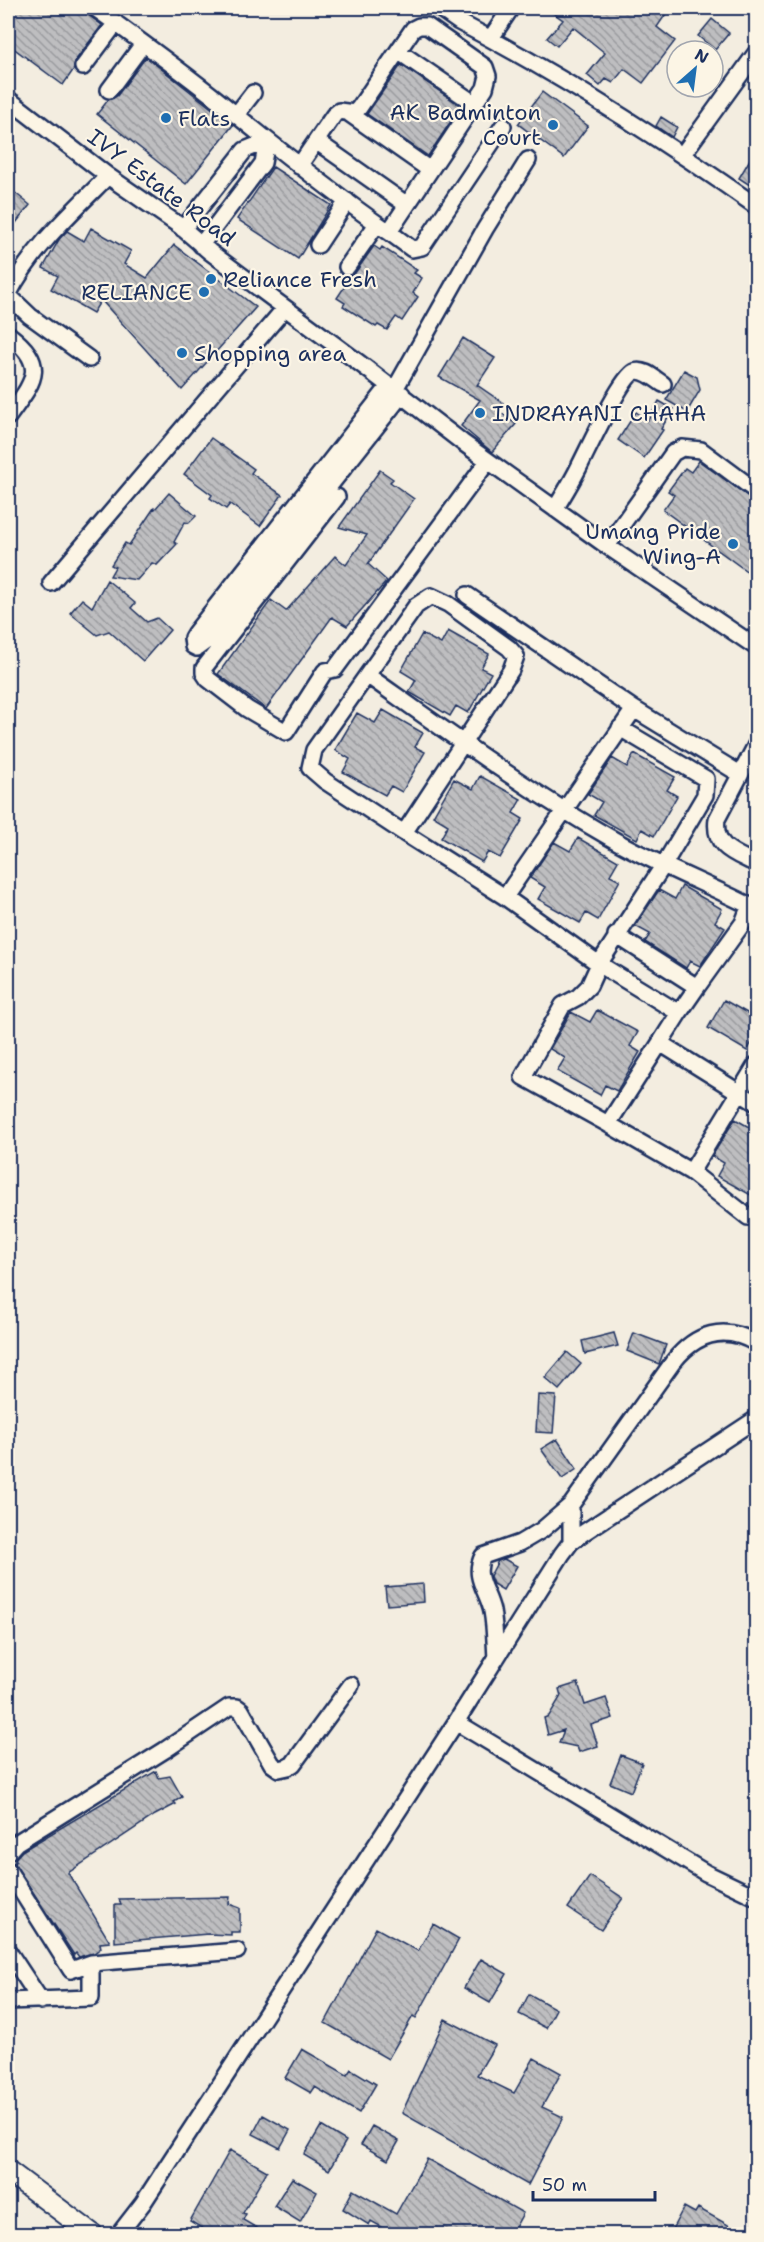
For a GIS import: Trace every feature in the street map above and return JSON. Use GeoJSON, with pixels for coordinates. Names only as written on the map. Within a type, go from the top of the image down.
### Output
{"type":"FeatureCollection","features":[{"type":"Feature","properties":{"kind":"main road"},"geometry":{"type":"LineString","coordinates":[[8,2171],[92,2235]]}},
{"type":"Feature","properties":{"kind":"street"},"geometry":{"type":"LineString","coordinates":[[94,8],[236,115],[299,166],[412,249],[422,247],[503,126]]}},
{"type":"Feature","properties":{"kind":"street"},"geometry":{"type":"LineString","coordinates":[[439,8],[682,154],[756,206]]}},
{"type":"Feature","properties":{"kind":"street"},"geometry":{"type":"LineString","coordinates":[[491,38],[511,8]]}},
{"type":"Feature","properties":{"kind":"street"},"geometry":{"type":"LineString","coordinates":[[83,67],[116,23]]}},
{"type":"Feature","properties":{"kind":"street"},"geometry":{"type":"LineString","coordinates":[[347,267],[407,205],[485,88],[488,76],[485,66],[427,26],[419,26],[413,29],[359,108],[350,114]]}},
{"type":"Feature","properties":{"kind":"street"},"geometry":{"type":"LineString","coordinates":[[109,90],[143,44]]}},
{"type":"Feature","properties":{"kind":"street"},"geometry":{"type":"LineString","coordinates":[[398,51],[475,104]]}},
{"type":"Feature","properties":{"kind":"street"},"geometry":{"type":"LineString","coordinates":[[682,154],[756,53]]}},
{"type":"Feature","properties":{"kind":"street"},"geometry":{"type":"LineString","coordinates":[[236,115],[253,93]]}},
{"type":"Feature","properties":{"kind":"street","name":"IVY Estate Road"},"geometry":{"type":"LineString","coordinates":[[8,99],[488,461],[607,546],[756,647]]}},
{"type":"Feature","properties":{"kind":"street"},"geometry":{"type":"LineString","coordinates":[[299,166],[339,111],[350,114],[430,170]]}},
{"type":"Feature","properties":{"kind":"street"},"geometry":{"type":"LineString","coordinates":[[183,229],[245,150],[267,141]]}},
{"type":"Feature","properties":{"kind":"street"},"geometry":{"type":"LineString","coordinates":[[201,245],[263,163],[267,141]]}},
{"type":"Feature","properties":{"kind":"street"},"geometry":{"type":"LineString","coordinates":[[316,141],[407,205]]}},
{"type":"Feature","properties":{"kind":"street"},"geometry":{"type":"LineString","coordinates":[[337,497],[298,525],[195,633],[192,638],[193,646],[197,648],[208,640],[298,525],[395,390],[485,229],[528,160]]}},
{"type":"Feature","properties":{"kind":"street"},"geometry":{"type":"LineString","coordinates":[[89,359],[30,316],[8,295],[18,275],[50,234],[108,176]]}},
{"type":"Feature","properties":{"kind":"street"},"geometry":{"type":"LineString","coordinates":[[318,245],[346,201]]}},
{"type":"Feature","properties":{"kind":"street"},"geometry":{"type":"LineString","coordinates":[[51,583],[285,308]]}},
{"type":"Feature","properties":{"kind":"street"},"geometry":{"type":"LineString","coordinates":[[8,334],[23,346],[32,358],[34,375],[30,387],[8,417]]}},
{"type":"Feature","properties":{"kind":"street"},"geometry":{"type":"LineString","coordinates":[[555,509],[627,377],[638,371],[645,372],[663,384]]}},
{"type":"Feature","properties":{"kind":"street"},"geometry":{"type":"LineString","coordinates":[[607,546],[673,453],[682,448],[701,450],[756,491]]}},
{"type":"Feature","properties":{"kind":"street"},"geometry":{"type":"LineString","coordinates":[[298,525],[276,574],[207,662],[204,673],[247,709],[286,732],[325,671],[335,669],[488,461]]}},
{"type":"Feature","properties":{"kind":"street"},"geometry":{"type":"LineString","coordinates":[[467,595],[634,708],[740,774]]}},
{"type":"Feature","properties":{"kind":"street"},"geometry":{"type":"LineString","coordinates":[[404,833],[511,670],[516,656],[509,648],[448,604],[431,596],[416,606],[367,675],[315,750],[310,768],[325,781],[404,833],[505,897],[598,964],[679,1013]]}},
{"type":"Feature","properties":{"kind":"street"},"geometry":{"type":"LineString","coordinates":[[367,675],[462,742],[609,837],[663,866],[753,907],[679,1013],[608,1124]]}},
{"type":"Feature","properties":{"kind":"street"},"geometry":{"type":"LineString","coordinates":[[505,897],[634,708]]}},
{"type":"Feature","properties":{"kind":"street"},"geometry":{"type":"LineString","coordinates":[[620,728],[706,779],[705,795],[663,866],[598,964],[589,986],[578,997],[562,1005],[523,1077],[691,1172],[748,1217],[756,1215]]}},
{"type":"Feature","properties":{"kind":"street"},"geometry":{"type":"LineString","coordinates":[[756,745],[717,819],[716,829],[725,847],[756,864]]}},
{"type":"Feature","properties":{"kind":"street"},"geometry":{"type":"LineString","coordinates":[[616,935],[697,987]]}},
{"type":"Feature","properties":{"kind":"street"},"geometry":{"type":"LineString","coordinates":[[660,1043],[756,1103]]}},
{"type":"Feature","properties":{"kind":"street"},"geometry":{"type":"LineString","coordinates":[[691,1172],[756,1065]]}},
{"type":"Feature","properties":{"kind":"street"},"geometry":{"type":"LineString","coordinates":[[496,1659],[492,1608],[480,1580],[479,1564],[483,1556],[520,1543],[542,1530],[571,1505],[683,1350],[708,1335],[725,1333],[740,1335],[756,1343]]}},
{"type":"Feature","properties":{"kind":"street"},"geometry":{"type":"LineString","coordinates":[[119,2235],[143,2204],[571,1542],[756,1419]]}},
{"type":"Feature","properties":{"kind":"street"},"geometry":{"type":"LineString","coordinates":[[571,1505],[571,1542]]}},
{"type":"Feature","properties":{"kind":"street"},"geometry":{"type":"LineString","coordinates":[[8,1852],[16,1843],[230,1707],[237,1707],[241,1710],[276,1768],[288,1767],[293,1764],[351,1685]]}},
{"type":"Feature","properties":{"kind":"street"},"geometry":{"type":"LineString","coordinates":[[456,1722],[706,1873],[756,1897]]}},
{"type":"Feature","properties":{"kind":"street"},"geometry":{"type":"LineString","coordinates":[[8,1870],[71,1970],[91,1963],[237,1951]]}},
{"type":"Feature","properties":{"kind":"street"},"geometry":{"type":"LineString","coordinates":[[8,1951],[41,2001]]}},
{"type":"Feature","properties":{"kind":"street"},"geometry":{"type":"LineString","coordinates":[[8,2001],[91,1998],[91,1963]]}},
{"type":"Feature","properties":{"kind":"building"},"geometry":{"type":"Polygon","coordinates":[[[8,8],[78,8],[102,25],[75,61],[74,69],[63,85],[8,44],[8,8]]]}},
{"type":"Feature","properties":{"kind":"building"},"geometry":{"type":"Polygon","coordinates":[[[546,8],[670,8],[657,27],[672,39],[665,39],[665,54],[643,83],[624,69],[613,83],[606,79],[600,86],[587,75],[605,53],[573,27],[557,46],[547,38],[563,20],[546,8]]]}},
{"type":"Feature","properties":{"kind":"building"},"geometry":{"type":"Polygon","coordinates":[[[712,19],[729,33],[724,39],[702,39],[698,36],[712,19]]]}},
{"type":"Feature","properties":{"kind":"building","name":"Flats"},"geometry":{"type":"Polygon","coordinates":[[[146,57],[233,125],[186,184],[97,114],[108,100],[117,96],[146,57]]]}},
{"type":"Feature","properties":{"kind":"building"},"geometry":{"type":"Polygon","coordinates":[[[401,65],[461,106],[428,156],[367,114],[401,65]]]}},
{"type":"Feature","properties":{"kind":"building","name":"AK Badminton Court"},"geometry":{"type":"Polygon","coordinates":[[[542,92],[588,126],[564,158],[518,124],[542,92]]]}},
{"type":"Feature","properties":{"kind":"building"},"geometry":{"type":"Polygon","coordinates":[[[661,117],[677,127],[672,137],[656,126],[661,117]]]}},
{"type":"Feature","properties":{"kind":"building"},"geometry":{"type":"Polygon","coordinates":[[[756,149],[756,189],[739,178],[756,149]]]}},
{"type":"Feature","properties":{"kind":"building"},"geometry":{"type":"Polygon","coordinates":[[[273,167],[331,205],[298,259],[237,219],[273,167]]]}},
{"type":"Feature","properties":{"kind":"building"},"geometry":{"type":"Polygon","coordinates":[[[8,187],[30,205],[8,233],[8,187]]]}},
{"type":"Feature","properties":{"kind":"building","name":"Shopping area"},"geometry":{"type":"Polygon","coordinates":[[[91,228],[131,251],[124,264],[147,278],[174,245],[256,307],[182,390],[101,300],[93,313],[51,289],[58,276],[43,268],[60,238],[67,231],[84,241],[91,228]]]}},
{"type":"Feature","properties":{"kind":"building"},"geometry":{"type":"Polygon","coordinates":[[[374,246],[380,250],[382,247],[417,270],[414,273],[422,278],[413,293],[418,297],[402,321],[396,317],[387,330],[378,325],[376,327],[343,306],[345,303],[337,298],[347,283],[343,280],[345,276],[355,273],[374,246]]]}},
{"type":"Feature","properties":{"kind":"building"},"geometry":{"type":"Polygon","coordinates":[[[463,338],[495,358],[477,385],[503,403],[497,410],[516,424],[492,452],[461,426],[480,400],[439,377],[463,338]]]}},
{"type":"Feature","properties":{"kind":"building"},"geometry":{"type":"Polygon","coordinates":[[[684,370],[697,377],[700,390],[687,412],[666,400],[684,370]]]}},
{"type":"Feature","properties":{"kind":"building"},"geometry":{"type":"Polygon","coordinates":[[[659,401],[673,409],[661,429],[663,430],[644,458],[618,440],[636,412],[648,420],[659,401]]]}},
{"type":"Feature","properties":{"kind":"building"},"geometry":{"type":"Polygon","coordinates":[[[211,438],[254,469],[251,473],[282,495],[260,526],[230,504],[226,509],[184,474],[211,438]]]}},
{"type":"Feature","properties":{"kind":"building","name":"Umang Pride Wing-A"},"geometry":{"type":"Polygon","coordinates":[[[699,461],[756,502],[756,578],[663,510],[674,495],[668,491],[685,468],[691,472],[699,461]]]}},
{"type":"Feature","properties":{"kind":"building"},"geometry":{"type":"Polygon","coordinates":[[[380,470],[393,479],[390,482],[414,499],[368,564],[387,581],[347,626],[332,617],[266,709],[218,674],[271,600],[286,611],[335,556],[346,565],[367,535],[339,527],[380,470]]]}},
{"type":"Feature","properties":{"kind":"building"},"geometry":{"type":"Polygon","coordinates":[[[169,493],[196,516],[189,523],[185,522],[174,542],[177,544],[157,565],[152,563],[137,580],[110,576],[115,567],[111,565],[125,543],[129,545],[154,508],[169,493]]]}},
{"type":"Feature","properties":{"kind":"building"},"geometry":{"type":"Polygon","coordinates":[[[107,580],[135,603],[131,608],[147,622],[157,618],[170,630],[143,661],[109,631],[97,635],[70,613],[82,599],[92,607],[107,580]]]}},
{"type":"Feature","properties":{"kind":"building"},"geometry":{"type":"Polygon","coordinates":[[[448,631],[489,654],[481,668],[491,673],[468,713],[456,706],[450,716],[409,692],[416,680],[401,671],[422,634],[441,644],[448,631]]]}},
{"type":"Feature","properties":{"kind":"building"},"geometry":{"type":"Polygon","coordinates":[[[383,710],[423,733],[415,747],[425,752],[402,792],[391,786],[385,795],[343,772],[350,759],[335,750],[357,713],[375,723],[383,710]]]}},
{"type":"Feature","properties":{"kind":"building"},"geometry":{"type":"Polygon","coordinates":[[[634,754],[675,777],[667,790],[677,796],[654,836],[642,829],[637,839],[594,815],[602,802],[588,794],[612,758],[627,767],[634,754]]]}},
{"type":"Feature","properties":{"kind":"building"},"geometry":{"type":"Polygon","coordinates":[[[480,776],[521,799],[513,813],[523,819],[500,858],[488,852],[482,862],[441,838],[448,825],[433,816],[454,779],[473,789],[480,776]]]}},
{"type":"Feature","properties":{"kind":"building"},"geometry":{"type":"Polygon","coordinates":[[[578,838],[618,861],[610,875],[620,880],[598,920],[586,913],[580,923],[538,899],[545,887],[530,878],[554,842],[570,851],[578,838]]]}},
{"type":"Feature","properties":{"kind":"building"},"geometry":{"type":"Polygon","coordinates":[[[682,886],[722,909],[715,922],[725,928],[700,966],[690,961],[686,968],[645,942],[650,934],[635,926],[659,890],[675,899],[682,886]]]}},
{"type":"Feature","properties":{"kind":"building"},"geometry":{"type":"Polygon","coordinates":[[[724,1000],[756,1018],[756,1035],[747,1051],[708,1028],[724,1000]]]}},
{"type":"Feature","properties":{"kind":"building"},"geometry":{"type":"Polygon","coordinates":[[[597,1010],[638,1032],[630,1046],[640,1052],[617,1091],[605,1085],[600,1095],[557,1071],[565,1058],[550,1049],[571,1012],[590,1022],[597,1010]]]}},
{"type":"Feature","properties":{"kind":"building"},"geometry":{"type":"Polygon","coordinates":[[[735,1119],[756,1131],[756,1198],[717,1176],[724,1163],[712,1156],[735,1119]]]}},
{"type":"Feature","properties":{"kind":"building"},"geometry":{"type":"Polygon","coordinates":[[[614,1333],[618,1346],[585,1354],[582,1341],[614,1333]]]}},
{"type":"Feature","properties":{"kind":"building"},"geometry":{"type":"Polygon","coordinates":[[[634,1333],[666,1345],[659,1364],[627,1351],[634,1333]]]}},
{"type":"Feature","properties":{"kind":"building"},"geometry":{"type":"Polygon","coordinates":[[[567,1352],[581,1364],[559,1390],[545,1378],[567,1352]]]}},
{"type":"Feature","properties":{"kind":"building"},"geometry":{"type":"Polygon","coordinates":[[[538,1395],[556,1396],[553,1433],[536,1432],[538,1395]]]}},
{"type":"Feature","properties":{"kind":"building"},"geometry":{"type":"Polygon","coordinates":[[[557,1439],[577,1469],[562,1479],[541,1449],[557,1439]]]}},
{"type":"Feature","properties":{"kind":"building"},"geometry":{"type":"Polygon","coordinates":[[[504,1559],[517,1566],[503,1590],[493,1584],[490,1576],[498,1561],[504,1559]]]}},
{"type":"Feature","properties":{"kind":"building"},"geometry":{"type":"Polygon","coordinates":[[[423,1584],[424,1602],[387,1605],[385,1587],[423,1584]]]}},
{"type":"Feature","properties":{"kind":"building"},"geometry":{"type":"Polygon","coordinates":[[[578,1683],[585,1705],[606,1698],[613,1718],[591,1725],[598,1746],[579,1752],[577,1747],[559,1743],[564,1730],[548,1735],[544,1718],[549,1716],[561,1696],[559,1689],[578,1683]]]}},
{"type":"Feature","properties":{"kind":"building"},"geometry":{"type":"Polygon","coordinates":[[[621,1755],[642,1763],[631,1792],[610,1783],[621,1755]]]}},
{"type":"Feature","properties":{"kind":"building"},"geometry":{"type":"Polygon","coordinates":[[[156,1771],[159,1778],[170,1776],[182,1797],[174,1802],[176,1804],[155,1815],[68,1873],[110,1942],[100,1943],[101,1948],[94,1953],[79,1957],[76,1953],[74,1955],[14,1863],[17,1861],[15,1859],[22,1851],[156,1771]]]}},
{"type":"Feature","properties":{"kind":"building"},"geometry":{"type":"Polygon","coordinates":[[[590,1876],[623,1898],[601,1930],[568,1908],[590,1876]]]}},
{"type":"Feature","properties":{"kind":"building"},"geometry":{"type":"Polygon","coordinates":[[[230,1897],[229,1904],[240,1908],[240,1932],[231,1932],[231,1935],[208,1934],[115,1942],[115,1905],[121,1905],[119,1899],[230,1897]]]}},
{"type":"Feature","properties":{"kind":"building"},"geometry":{"type":"Polygon","coordinates":[[[433,1924],[459,1939],[416,2018],[413,2016],[388,2059],[325,2023],[376,1928],[418,1951],[433,1924]]]}},
{"type":"Feature","properties":{"kind":"building"},"geometry":{"type":"Polygon","coordinates":[[[481,1959],[507,1974],[490,2003],[464,1988],[481,1959]]]}},
{"type":"Feature","properties":{"kind":"building"},"geometry":{"type":"Polygon","coordinates":[[[529,1994],[556,2009],[546,2028],[519,2014],[529,1994]]]}},
{"type":"Feature","properties":{"kind":"building"},"geometry":{"type":"Polygon","coordinates":[[[445,2019],[495,2045],[477,2075],[514,2093],[534,2058],[561,2073],[542,2107],[563,2117],[528,2185],[402,2113],[445,2019]]]}},
{"type":"Feature","properties":{"kind":"building"},"geometry":{"type":"Polygon","coordinates":[[[302,2049],[347,2075],[351,2069],[376,2084],[359,2113],[315,2087],[311,2093],[285,2078],[302,2049]]]}},
{"type":"Feature","properties":{"kind":"building"},"geometry":{"type":"Polygon","coordinates":[[[263,2115],[290,2130],[280,2148],[253,2134],[263,2115]]]}},
{"type":"Feature","properties":{"kind":"building"},"geometry":{"type":"Polygon","coordinates":[[[321,2126],[346,2141],[329,2170],[304,2155],[321,2126]]]}},
{"type":"Feature","properties":{"kind":"building"},"geometry":{"type":"Polygon","coordinates":[[[372,2126],[399,2141],[388,2160],[361,2145],[372,2126]]]}},
{"type":"Feature","properties":{"kind":"building"},"geometry":{"type":"Polygon","coordinates":[[[230,2150],[267,2171],[243,2213],[246,2214],[243,2220],[269,2235],[213,2235],[190,2221],[230,2150]]]}},
{"type":"Feature","properties":{"kind":"building"},"geometry":{"type":"Polygon","coordinates":[[[427,2159],[523,2213],[511,2235],[396,2235],[371,2221],[369,2225],[343,2209],[353,2190],[396,2214],[427,2159]]]}},
{"type":"Feature","properties":{"kind":"building"},"geometry":{"type":"Polygon","coordinates":[[[292,2178],[317,2192],[300,2222],[274,2206],[292,2178]]]}},
{"type":"Feature","properties":{"kind":"building"},"geometry":{"type":"Polygon","coordinates":[[[684,2207],[695,2213],[698,2208],[746,2235],[669,2235],[684,2207]]]}},
{"type":"Feature","properties":{"kind":"place","name":"Flats"},"geometry":{"type":"Point","coordinates":[166,118]}},
{"type":"Feature","properties":{"kind":"place","name":"AK Badminton Court"},"geometry":{"type":"Point","coordinates":[553,125]}},
{"type":"Feature","properties":{"kind":"place","name":"Reliance Fresh"},"geometry":{"type":"Point","coordinates":[211,279]}},
{"type":"Feature","properties":{"kind":"place","name":"RELIANCE"},"geometry":{"type":"Point","coordinates":[204,292]}},
{"type":"Feature","properties":{"kind":"place","name":"Shopping area"},"geometry":{"type":"Point","coordinates":[182,353]}},
{"type":"Feature","properties":{"kind":"place","name":"INDRAYANI CHAHA"},"geometry":{"type":"Point","coordinates":[480,413]}},
{"type":"Feature","properties":{"kind":"place","name":"Umang Pride Wing-A"},"geometry":{"type":"Point","coordinates":[733,544]}}]}
